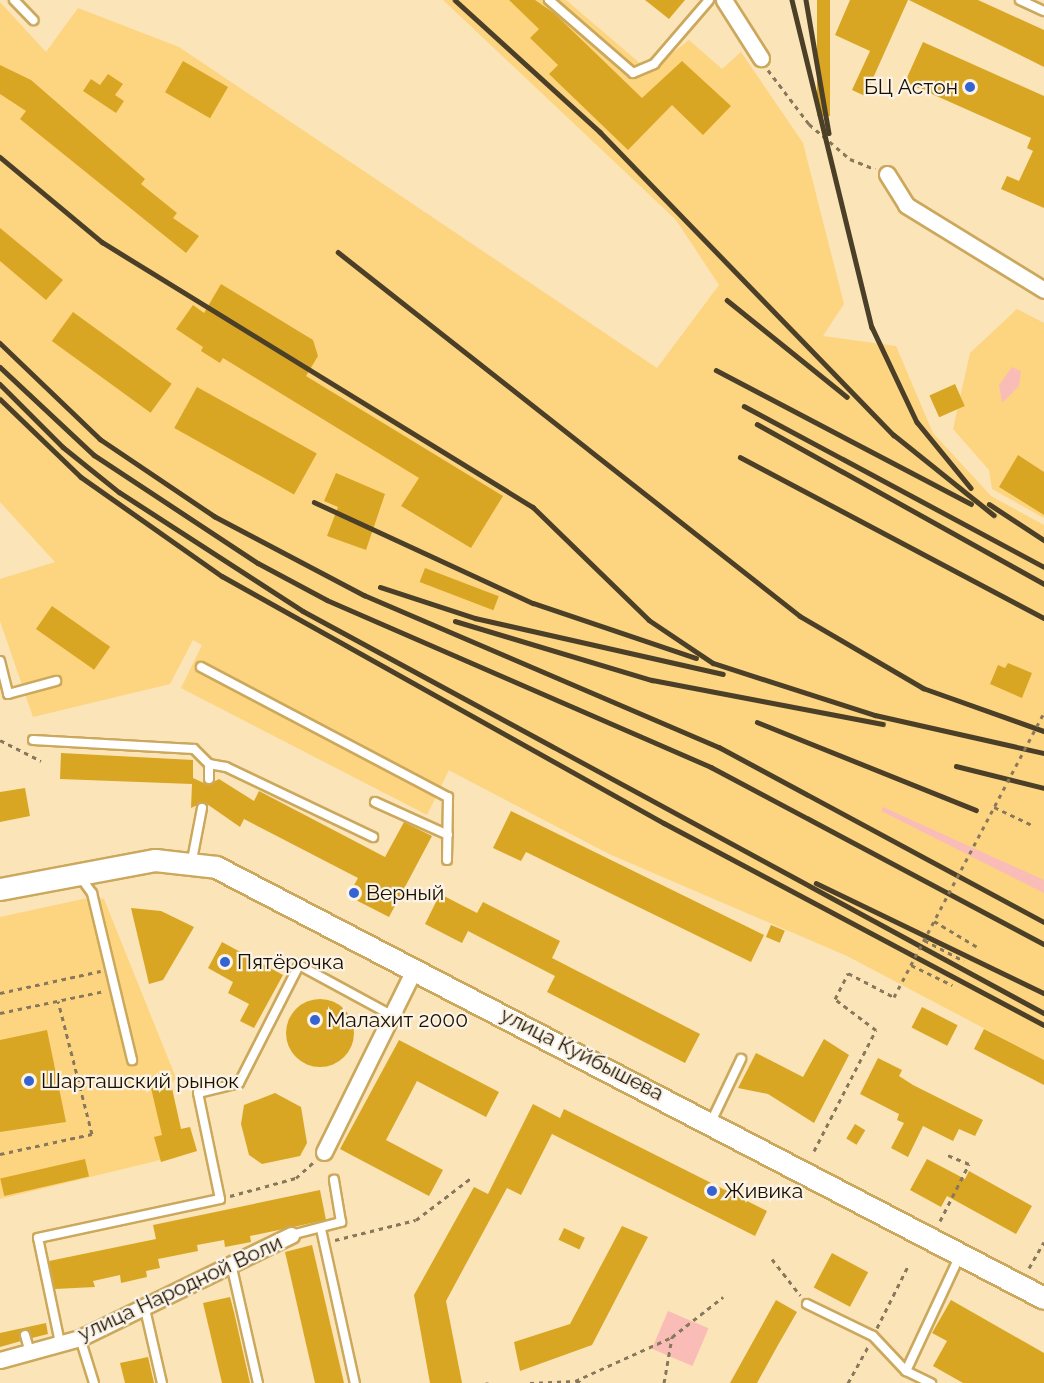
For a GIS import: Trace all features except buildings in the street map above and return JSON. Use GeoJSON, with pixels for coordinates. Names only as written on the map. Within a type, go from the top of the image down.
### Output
{"type":"FeatureCollection","features":[{"type":"Feature","properties":{"kind":"street"},"geometry":{"type":"LineString","coordinates":[[724,0],[761,58]]}},
{"type":"Feature","properties":{"kind":"street"},"geometry":{"type":"LineString","coordinates":[[887,174],[906,204],[1044,290]]}},
{"type":"Feature","properties":{"kind":"street","name":"улица Куйбышева"},"geometry":{"type":"LineString","coordinates":[[0,889],[155,860],[192,860],[236,877],[711,1122],[1044,1298]]}},
{"type":"Feature","properties":{"kind":"street"},"geometry":{"type":"LineString","coordinates":[[324,1152],[393,1016],[414,968]]}},
{"type":"Feature","properties":{"kind":"street","name":"улица Народной Воли"},"geometry":{"type":"LineString","coordinates":[[0,1360],[80,1338],[232,1268],[291,1235]]}},
{"type":"Feature","properties":{"kind":"lane"},"geometry":{"type":"LineString","coordinates":[[14,0],[33,20]]}},
{"type":"Feature","properties":{"kind":"lane"},"geometry":{"type":"LineString","coordinates":[[549,0],[633,73],[654,64],[709,0]]}},
{"type":"Feature","properties":{"kind":"lane"},"geometry":{"type":"LineString","coordinates":[[1020,0],[1044,11]]}},
{"type":"Feature","properties":{"kind":"lane"},"geometry":{"type":"LineString","coordinates":[[0,661],[8,694],[56,681]]}},
{"type":"Feature","properties":{"kind":"lane"},"geometry":{"type":"LineString","coordinates":[[201,667],[448,797],[447,860]]}},
{"type":"Feature","properties":{"kind":"lane"},"geometry":{"type":"LineString","coordinates":[[33,740],[194,749],[209,764],[226,767],[373,837]]}},
{"type":"Feature","properties":{"kind":"lane"},"geometry":{"type":"LineString","coordinates":[[209,764],[209,779]]}},
{"type":"Feature","properties":{"kind":"lane"},"geometry":{"type":"LineString","coordinates":[[375,801],[448,835]]}},
{"type":"Feature","properties":{"kind":"lane"},"geometry":{"type":"LineString","coordinates":[[192,860],[202,808]]}},
{"type":"Feature","properties":{"kind":"lane"},"geometry":{"type":"LineString","coordinates":[[78,874],[92,893],[132,1060]]}},
{"type":"Feature","properties":{"kind":"lane"},"geometry":{"type":"LineString","coordinates":[[60,1343],[38,1238],[220,1199],[198,1092],[239,1083],[299,964],[393,1016]]}},
{"type":"Feature","properties":{"kind":"lane"},"geometry":{"type":"LineString","coordinates":[[711,1122],[741,1059]]}},
{"type":"Feature","properties":{"kind":"lane"},"geometry":{"type":"LineString","coordinates":[[291,1235],[341,1222],[334,1180]]}},
{"type":"Feature","properties":{"kind":"lane"},"geometry":{"type":"LineString","coordinates":[[321,1229],[355,1383]]}},
{"type":"Feature","properties":{"kind":"lane"},"geometry":{"type":"LineString","coordinates":[[906,1371],[961,1253]]}},
{"type":"Feature","properties":{"kind":"lane"},"geometry":{"type":"LineString","coordinates":[[232,1268],[258,1383]]}},
{"type":"Feature","properties":{"kind":"lane"},"geometry":{"type":"LineString","coordinates":[[807,1304],[873,1336],[906,1371],[931,1383]]}},
{"type":"Feature","properties":{"kind":"lane"},"geometry":{"type":"LineString","coordinates":[[145,1309],[162,1383]]}},
{"type":"Feature","properties":{"kind":"lane"},"geometry":{"type":"LineString","coordinates":[[25,1335],[30,1352]]}},
{"type":"Feature","properties":{"kind":"lane"},"geometry":{"type":"LineString","coordinates":[[80,1338],[94,1383]]}},
{"type":"Feature","properties":{"kind":"path"},"geometry":{"type":"LineString","coordinates":[[761,58],[808,124],[850,159],[887,174]]}},
{"type":"Feature","properties":{"kind":"path"},"geometry":{"type":"LineString","coordinates":[[814,1151],[876,1030],[835,999],[848,973],[894,997],[1044,711]]}},
{"type":"Feature","properties":{"kind":"path"},"geometry":{"type":"LineString","coordinates":[[0,740],[41,761]]}},
{"type":"Feature","properties":{"kind":"path"},"geometry":{"type":"LineString","coordinates":[[994,807],[1034,826]]}},
{"type":"Feature","properties":{"kind":"path"},"geometry":{"type":"LineString","coordinates":[[934,921],[979,948]]}},
{"type":"Feature","properties":{"kind":"path"},"geometry":{"type":"LineString","coordinates":[[924,939],[964,961]]}},
{"type":"Feature","properties":{"kind":"path"},"geometry":{"type":"LineString","coordinates":[[911,964],[952,986]]}},
{"type":"Feature","properties":{"kind":"path"},"geometry":{"type":"LineString","coordinates":[[0,993],[111,969]]}},
{"type":"Feature","properties":{"kind":"path"},"geometry":{"type":"LineString","coordinates":[[0,1013],[115,989]]}},
{"type":"Feature","properties":{"kind":"path"},"geometry":{"type":"LineString","coordinates":[[0,1154],[92,1134],[58,1001]]}},
{"type":"Feature","properties":{"kind":"path"},"geometry":{"type":"LineString","coordinates":[[220,1199],[296,1178],[324,1152]]}},
{"type":"Feature","properties":{"kind":"path"},"geometry":{"type":"LineString","coordinates":[[940,1221],[969,1164],[948,1155]]}},
{"type":"Feature","properties":{"kind":"path"},"geometry":{"type":"LineString","coordinates":[[324,1243],[416,1220],[471,1178]]}},
{"type":"Feature","properties":{"kind":"path"},"geometry":{"type":"LineString","coordinates":[[1029,1268],[1044,1242]]}},
{"type":"Feature","properties":{"kind":"path"},"geometry":{"type":"LineString","coordinates":[[772,1259],[807,1304]]}},
{"type":"Feature","properties":{"kind":"path"},"geometry":{"type":"LineString","coordinates":[[848,1383],[908,1266]]}},
{"type":"Feature","properties":{"kind":"path"},"geometry":{"type":"LineString","coordinates":[[575,1381],[672,1337],[723,1297]]}},
{"type":"Feature","properties":{"kind":"path"},"geometry":{"type":"LineString","coordinates":[[664,1383],[672,1337]]}},
{"type":"Feature","properties":{"kind":"path"},"geometry":{"type":"LineString","coordinates":[[530,1383],[575,1381],[585,1383]]}},
{"type":"Feature","properties":{"kind":"shaded area"},"geometry":{"type":"Polygon","coordinates":[[[443,0],[566,0],[649,71],[689,40],[722,69],[741,52],[803,143],[844,304],[823,336],[896,346],[933,433],[991,496],[1044,525],[1044,1060],[847,956],[609,854],[449,770],[427,815],[181,688],[202,645],[193,640],[170,684],[33,717],[0,621],[0,579],[55,562],[0,502],[0,2],[46,52],[78,8],[179,47],[657,368],[719,285],[676,220],[443,0]]]}},
{"type":"Feature","properties":{"kind":"shaded area"},"geometry":{"type":"Polygon","coordinates":[[[1017,309],[1044,323],[1044,518],[992,489],[989,470],[953,429],[970,353],[1017,309]]]}},
{"type":"Feature","properties":{"kind":"shaded area"},"geometry":{"type":"Polygon","coordinates":[[[1012,367],[1021,371],[1019,386],[1002,403],[999,385],[1012,367]]]}},
{"type":"Feature","properties":{"kind":"shaded area"},"geometry":{"type":"Polygon","coordinates":[[[883,807],[1044,880],[1044,893],[881,811],[883,807]]]}},
{"type":"Feature","properties":{"kind":"shaded area","name":"Шарташский рынок"},"geometry":{"type":"Polygon","coordinates":[[[92,897],[104,899],[176,1078],[171,1084],[181,1129],[190,1127],[197,1151],[0,1199],[0,917],[92,897]]]}},
{"type":"Feature","properties":{"kind":"shaded area"},"geometry":{"type":"Polygon","coordinates":[[[668,1311],[709,1328],[692,1366],[652,1349],[668,1311]]]}},
{"type":"Feature","properties":{"kind":"railway"},"geometry":{"type":"LineString","coordinates":[[455,0],[600,132],[894,435],[994,515]]}},
{"type":"Feature","properties":{"kind":"railway"},"geometry":{"type":"LineString","coordinates":[[792,0],[872,327],[917,422],[971,488]]}},
{"type":"Feature","properties":{"kind":"railway"},"geometry":{"type":"LineString","coordinates":[[806,0],[829,133]]}},
{"type":"Feature","properties":{"kind":"railway"},"geometry":{"type":"LineString","coordinates":[[0,157],[102,242],[533,507],[649,620],[713,663],[875,715],[1044,753]]}},
{"type":"Feature","properties":{"kind":"railway"},"geometry":{"type":"LineString","coordinates":[[338,252],[800,616],[923,688],[1044,731]]}},
{"type":"Feature","properties":{"kind":"railway"},"geometry":{"type":"LineString","coordinates":[[727,300],[847,397]]}},
{"type":"Feature","properties":{"kind":"railway"},"geometry":{"type":"LineString","coordinates":[[0,343],[100,439],[214,516],[364,595],[719,747],[1044,922]]}},
{"type":"Feature","properties":{"kind":"railway"},"geometry":{"type":"LineString","coordinates":[[0,367],[94,455],[258,563],[327,600],[711,767],[1044,944]]}},
{"type":"Feature","properties":{"kind":"railway"},"geometry":{"type":"LineString","coordinates":[[716,370],[971,504]]}},
{"type":"Feature","properties":{"kind":"railway"},"geometry":{"type":"LineString","coordinates":[[0,384],[63,447],[119,492],[303,611],[1044,1013]]}},
{"type":"Feature","properties":{"kind":"railway"},"geometry":{"type":"LineString","coordinates":[[0,399],[81,477],[222,576],[664,823],[1044,1025]]}},
{"type":"Feature","properties":{"kind":"railway"},"geometry":{"type":"LineString","coordinates":[[744,406],[1044,567]]}},
{"type":"Feature","properties":{"kind":"railway"},"geometry":{"type":"LineString","coordinates":[[757,424],[1044,584]]}},
{"type":"Feature","properties":{"kind":"railway"},"geometry":{"type":"LineString","coordinates":[[740,457],[1044,618]]}},
{"type":"Feature","properties":{"kind":"railway"},"geometry":{"type":"LineString","coordinates":[[314,502],[533,603],[696,658]]}},
{"type":"Feature","properties":{"kind":"railway"},"geometry":{"type":"LineString","coordinates":[[989,504],[1044,540]]}},
{"type":"Feature","properties":{"kind":"railway"},"geometry":{"type":"LineString","coordinates":[[380,587],[475,618],[723,674]]}},
{"type":"Feature","properties":{"kind":"railway"},"geometry":{"type":"LineString","coordinates":[[455,621],[652,680],[883,724]]}},
{"type":"Feature","properties":{"kind":"railway"},"geometry":{"type":"LineString","coordinates":[[757,722],[976,810]]}},
{"type":"Feature","properties":{"kind":"railway"},"geometry":{"type":"LineString","coordinates":[[956,766],[1044,788]]}},
{"type":"Feature","properties":{"kind":"railway"},"geometry":{"type":"LineString","coordinates":[[816,883],[1044,993]]}},
{"type":"Feature","properties":{"kind":"place","name":"БЦ Астон"},"geometry":{"type":"Point","coordinates":[970,87]}},
{"type":"Feature","properties":{"kind":"place","name":"Верный"},"geometry":{"type":"Point","coordinates":[354,893]}},
{"type":"Feature","properties":{"kind":"place","name":"Пятёрочка"},"geometry":{"type":"Point","coordinates":[225,962]}},
{"type":"Feature","properties":{"kind":"place","name":"Малахит 2000"},"geometry":{"type":"Point","coordinates":[315,1020]}},
{"type":"Feature","properties":{"kind":"place","name":"Шарташский рынок"},"geometry":{"type":"Point","coordinates":[29,1081]}},
{"type":"Feature","properties":{"kind":"place","name":"Живика"},"geometry":{"type":"Point","coordinates":[712,1191]}}]}
